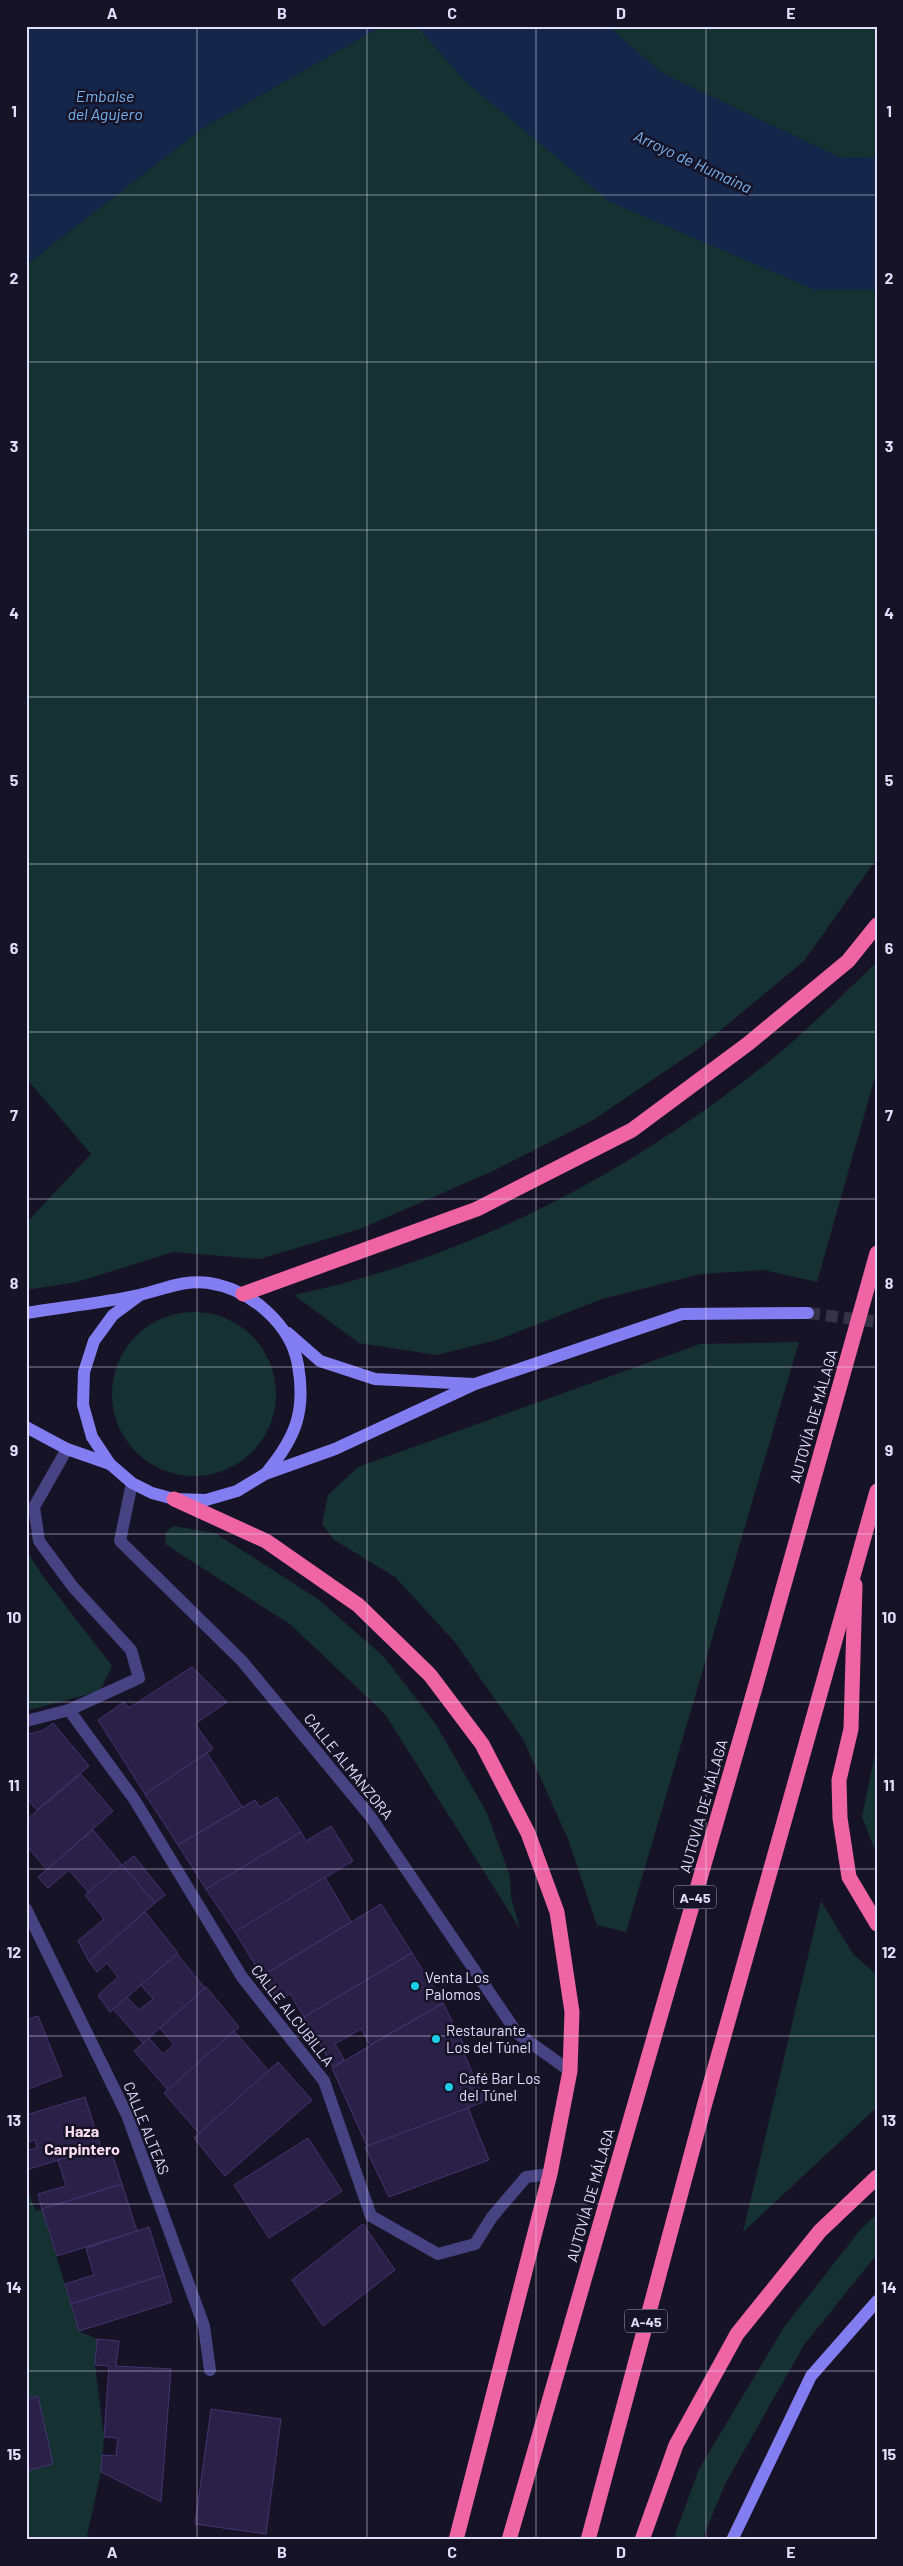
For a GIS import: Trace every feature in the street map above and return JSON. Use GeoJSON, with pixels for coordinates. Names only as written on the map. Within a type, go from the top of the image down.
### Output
{"type":"FeatureCollection","features":[{"type":"Feature","properties":{"kind":"highway"},"geometry":{"type":"LineString","coordinates":[[243,1294],[477,1210],[632,1130],[748,1044],[848,961],[877,925]]}},
{"type":"Feature","properties":{"kind":"highway","name":"AUTOVÍA DE MÁLAGA"},"geometry":{"type":"LineString","coordinates":[[509,2540],[754,1690],[877,1253]]}},
{"type":"Feature","properties":{"kind":"highway","name":"A-45"},"geometry":{"type":"LineString","coordinates":[[588,2540],[705,2103],[877,1490]]}},
{"type":"Feature","properties":{"kind":"highway"},"geometry":{"type":"LineString","coordinates":[[174,1499],[266,1540],[358,1605],[430,1675],[482,1744],[528,1833],[557,1912],[572,2012],[570,2071],[550,2174],[456,2540]]}},
{"type":"Feature","properties":{"kind":"highway"},"geometry":{"type":"LineString","coordinates":[[856,1560],[851,1729],[839,1780],[840,1818],[849,1877],[877,1924]]}},
{"type":"Feature","properties":{"kind":"highway"},"geometry":{"type":"LineString","coordinates":[[642,2540],[676,2445],[737,2334],[820,2231],[877,2177]]}},
{"type":"Feature","properties":{"kind":"street"},"geometry":{"type":"LineString","coordinates":[[26,1313],[140,1295],[173,1284],[209,1283],[243,1294],[265,1309],[283,1329],[320,1361],[375,1379],[475,1384]]}},
{"type":"Feature","properties":{"kind":"street"},"geometry":{"type":"LineString","coordinates":[[140,1295],[114,1315],[94,1341],[84,1372],[83,1405],[92,1436],[110,1464],[132,1483],[152,1493],[174,1499],[206,1500],[237,1492],[265,1474],[335,1449],[475,1384],[682,1314],[808,1312]]}},
{"type":"Feature","properties":{"kind":"street"},"geometry":{"type":"LineString","coordinates":[[265,1474],[286,1450],[299,1421],[303,1389],[297,1358],[283,1329]]}},
{"type":"Feature","properties":{"kind":"street"},"geometry":{"type":"LineString","coordinates":[[26,1427],[67,1448],[110,1464]]}},
{"type":"Feature","properties":{"kind":"street"},"geometry":{"type":"LineString","coordinates":[[26,1721],[69,1710],[139,1678],[131,1650],[73,1587],[39,1541],[34,1507],[67,1448]]}},
{"type":"Feature","properties":{"kind":"street","name":"CALLE ALMANZORA"},"geometry":{"type":"LineString","coordinates":[[132,1483],[120,1541],[242,1662],[370,1816],[518,2033],[570,2071]]}},
{"type":"Feature","properties":{"kind":"street","name":"CALLE ALCUBILLA"},"geometry":{"type":"LineString","coordinates":[[69,1710],[134,1799],[242,1978],[324,2081],[371,2216],[438,2254],[475,2244],[492,2217],[526,2177],[550,2174]]}},
{"type":"Feature","properties":{"kind":"street","name":"CALLE ALTEAS"},"geometry":{"type":"LineString","coordinates":[[26,1909],[127,2115],[204,2326],[210,2370]]}},
{"type":"Feature","properties":{"kind":"street"},"geometry":{"type":"LineString","coordinates":[[732,2540],[811,2376],[877,2301]]}},
{"type":"Feature","properties":{"kind":"green space"},"geometry":{"type":"Polygon","coordinates":[[[382,26],[417,26],[466,82],[815,290],[877,290],[877,858],[804,961],[698,1049],[593,1120],[495,1170],[360,1229],[260,1259],[173,1252],[77,1282],[26,1290],[26,1223],[91,1154],[26,1078],[26,265],[203,128],[382,26]]]}},
{"type":"Feature","properties":{"kind":"green space"},"geometry":{"type":"Polygon","coordinates":[[[608,26],[877,26],[877,158],[839,157],[662,73],[608,26]]]}},
{"type":"Feature","properties":{"kind":"green space"},"geometry":{"type":"Polygon","coordinates":[[[877,962],[877,1070],[817,1282],[764,1270],[701,1274],[602,1299],[497,1340],[436,1355],[359,1343],[294,1295],[361,1278],[425,1258],[488,1233],[550,1204],[609,1171],[667,1136],[723,1097],[777,1055],[877,962]]]}},
{"type":"Feature","properties":{"kind":"green space"},"geometry":{"type":"Polygon","coordinates":[[[202,1312],[218,1315],[233,1321],[258,1342],[267,1355],[273,1370],[276,1394],[275,1410],[267,1433],[246,1458],[233,1467],[218,1473],[186,1476],[170,1473],[155,1467],[130,1446],[121,1433],[115,1418],[112,1386],[115,1370],[121,1355],[142,1330],[155,1321],[170,1315],[202,1312]]]}},
{"type":"Feature","properties":{"kind":"green space"},"geometry":{"type":"Polygon","coordinates":[[[799,1342],[626,1932],[597,1925],[568,1839],[523,1739],[454,1641],[395,1577],[334,1540],[322,1524],[328,1495],[358,1467],[700,1344],[799,1342]]]}},
{"type":"Feature","properties":{"kind":"green space"},"geometry":{"type":"Polygon","coordinates":[[[173,1526],[215,1533],[318,1599],[384,1657],[435,1723],[487,1813],[510,1876],[511,1897],[520,1929],[385,1714],[291,1625],[165,1544],[166,1532],[173,1526]]]}},
{"type":"Feature","properties":{"kind":"green space"},"geometry":{"type":"Polygon","coordinates":[[[26,1550],[42,1575],[112,1666],[100,1691],[26,1711],[26,1550]]]}},
{"type":"Feature","properties":{"kind":"green space"},"geometry":{"type":"Polygon","coordinates":[[[877,1744],[877,1855],[862,1817],[877,1744]]]}},
{"type":"Feature","properties":{"kind":"green space"},"geometry":{"type":"Polygon","coordinates":[[[821,1901],[853,1954],[877,1975],[877,2107],[743,2232],[821,1901]]]}},
{"type":"Feature","properties":{"kind":"green space"},"geometry":{"type":"Polygon","coordinates":[[[26,2186],[36,2211],[42,2209],[79,2331],[97,2339],[95,2365],[104,2437],[101,2472],[86,2540],[26,2540],[26,2186]]]}},
{"type":"Feature","properties":{"kind":"green space"},"geometry":{"type":"Polygon","coordinates":[[[877,2214],[877,2254],[804,2345],[725,2484],[702,2540],[673,2540],[699,2469],[784,2327],[861,2229],[877,2214]]]}},
{"type":"Feature","properties":{"kind":"water","name":"Embalse del Agujero"},"geometry":{"type":"Polygon","coordinates":[[[26,26],[382,26],[203,128],[26,265],[26,26]]]}},
{"type":"Feature","properties":{"kind":"water","name":"Arroyo de Humaina"},"geometry":{"type":"Polygon","coordinates":[[[417,26],[608,26],[662,73],[839,157],[877,158],[877,290],[815,290],[610,202],[466,82],[417,26]]]}},
{"type":"Feature","properties":{"kind":"building"},"geometry":{"type":"Polygon","coordinates":[[[192,1667],[227,1702],[195,1724],[213,1749],[145,1794],[98,1720],[124,1702],[129,1708],[192,1667]]]}},
{"type":"Feature","properties":{"kind":"building"},"geometry":{"type":"Polygon","coordinates":[[[53,1723],[89,1766],[37,1810],[26,1798],[26,1735],[44,1730],[53,1723]]]}},
{"type":"Feature","properties":{"kind":"building"},"geometry":{"type":"Polygon","coordinates":[[[207,1753],[242,1807],[178,1845],[145,1794],[207,1753]]]}},
{"type":"Feature","properties":{"kind":"building"},"geometry":{"type":"Polygon","coordinates":[[[81,1774],[113,1811],[47,1870],[26,1845],[26,1820],[81,1774]]]}},
{"type":"Feature","properties":{"kind":"building"},"geometry":{"type":"Polygon","coordinates":[[[277,1797],[301,1832],[206,1889],[178,1845],[255,1800],[260,1807],[277,1797]]]}},
{"type":"Feature","properties":{"kind":"building"},"geometry":{"type":"Polygon","coordinates":[[[331,1826],[353,1861],[235,1932],[206,1889],[301,1832],[306,1841],[331,1826]]]}},
{"type":"Feature","properties":{"kind":"building"},"geometry":{"type":"Polygon","coordinates":[[[93,1830],[122,1865],[89,1893],[69,1870],[48,1888],[38,1877],[93,1830]]]}},
{"type":"Feature","properties":{"kind":"building"},"geometry":{"type":"Polygon","coordinates":[[[134,1856],[165,1895],[155,1903],[122,1865],[134,1856]]]}},
{"type":"Feature","properties":{"kind":"building"},"geometry":{"type":"Polygon","coordinates":[[[122,1865],[155,1903],[89,1961],[78,1941],[104,1919],[85,1895],[122,1865]]]}},
{"type":"Feature","properties":{"kind":"building"},"geometry":{"type":"Polygon","coordinates":[[[325,1877],[351,1922],[262,1976],[235,1932],[325,1877]]]}},
{"type":"Feature","properties":{"kind":"building"},"geometry":{"type":"Polygon","coordinates":[[[381,1904],[412,1953],[304,2017],[290,1994],[279,2001],[262,1976],[381,1904]]]}},
{"type":"Feature","properties":{"kind":"building"},"geometry":{"type":"Polygon","coordinates":[[[145,1912],[178,1953],[110,2012],[98,1995],[118,1977],[107,1963],[97,1972],[89,1961],[145,1912]]]}},
{"type":"Feature","properties":{"kind":"building"},"geometry":{"type":"Polygon","coordinates":[[[412,1953],[443,2003],[370,2045],[361,2029],[335,2044],[344,2060],[333,2067],[304,2017],[412,1953]]]}},
{"type":"Feature","properties":{"kind":"building"},"geometry":{"type":"Polygon","coordinates":[[[177,1954],[205,1988],[143,2043],[113,2009],[127,1997],[139,2010],[153,1999],[141,1985],[177,1954]]]}},
{"type":"Feature","properties":{"kind":"building"},"geometry":{"type":"Polygon","coordinates":[[[206,1987],[239,2027],[168,2090],[134,2051],[149,2038],[163,2054],[174,2045],[160,2028],[206,1987]]]}},
{"type":"Feature","properties":{"kind":"building"},"geometry":{"type":"Polygon","coordinates":[[[443,2003],[468,2053],[464,2054],[485,2101],[417,2129],[367,2146],[332,2068],[443,2003]]]}},
{"type":"Feature","properties":{"kind":"building"},"geometry":{"type":"Polygon","coordinates":[[[38,2016],[62,2076],[26,2090],[26,2020],[38,2016]]]}},
{"type":"Feature","properties":{"kind":"building"},"geometry":{"type":"Polygon","coordinates":[[[234,2031],[269,2071],[199,2133],[164,2093],[234,2031]]]}},
{"type":"Feature","properties":{"kind":"building"},"geometry":{"type":"Polygon","coordinates":[[[278,2062],[312,2100],[225,2176],[194,2138],[278,2062]]]}},
{"type":"Feature","properties":{"kind":"building"},"geometry":{"type":"Polygon","coordinates":[[[85,2097],[101,2147],[26,2170],[26,2144],[29,2150],[37,2148],[35,2140],[26,2143],[26,2115],[85,2097]]]}},
{"type":"Feature","properties":{"kind":"building"},"geometry":{"type":"Polygon","coordinates":[[[468,2108],[489,2160],[389,2197],[365,2147],[468,2108]]]}},
{"type":"Feature","properties":{"kind":"building"},"geometry":{"type":"Polygon","coordinates":[[[308,2138],[342,2191],[269,2238],[234,2185],[308,2138]]]}},
{"type":"Feature","properties":{"kind":"building"},"geometry":{"type":"Polygon","coordinates":[[[109,2145],[122,2184],[42,2209],[38,2194],[66,2186],[58,2160],[109,2145]]]}},
{"type":"Feature","properties":{"kind":"building"},"geometry":{"type":"Polygon","coordinates":[[[122,2184],[137,2231],[57,2256],[42,2209],[122,2184]]]}},
{"type":"Feature","properties":{"kind":"building"},"geometry":{"type":"Polygon","coordinates":[[[363,2224],[395,2270],[323,2326],[292,2280],[363,2224]]]}},
{"type":"Feature","properties":{"kind":"building"},"geometry":{"type":"Polygon","coordinates":[[[149,2227],[164,2275],[71,2304],[65,2284],[94,2275],[86,2248],[149,2227]]]}},
{"type":"Feature","properties":{"kind":"building"},"geometry":{"type":"Polygon","coordinates":[[[164,2275],[172,2302],[79,2331],[71,2304],[164,2275]]]}},
{"type":"Feature","properties":{"kind":"building"},"geometry":{"type":"Polygon","coordinates":[[[97,2339],[119,2341],[116,2366],[171,2369],[161,2502],[101,2472],[102,2455],[116,2456],[118,2438],[104,2437],[109,2366],[95,2365],[97,2339]]]}},
{"type":"Feature","properties":{"kind":"building"},"geometry":{"type":"Polygon","coordinates":[[[38,2396],[53,2464],[26,2471],[26,2399],[38,2396]]]}},
{"type":"Feature","properties":{"kind":"building"},"geometry":{"type":"Polygon","coordinates":[[[211,2409],[281,2419],[266,2534],[195,2524],[211,2409]]]}},
{"type":"Feature","properties":{"kind":"tunnel"},"geometry":{"type":"LineString","coordinates":[[808,1313],[877,1322]]}},
{"type":"Feature","properties":{"kind":"place","name":"Venta Los Palomos"},"geometry":{"type":"Point","coordinates":[415,1986]}},
{"type":"Feature","properties":{"kind":"place","name":"Restaurante Los del Túnel"},"geometry":{"type":"Point","coordinates":[436,2039]}},
{"type":"Feature","properties":{"kind":"place","name":"Café Bar Los del Túnel"},"geometry":{"type":"Point","coordinates":[449,2087]}},
{"type":"Feature","properties":{"kind":"district","name":"Haza Carpintero"},"geometry":{"type":"Point","coordinates":[82,2139]}}]}
